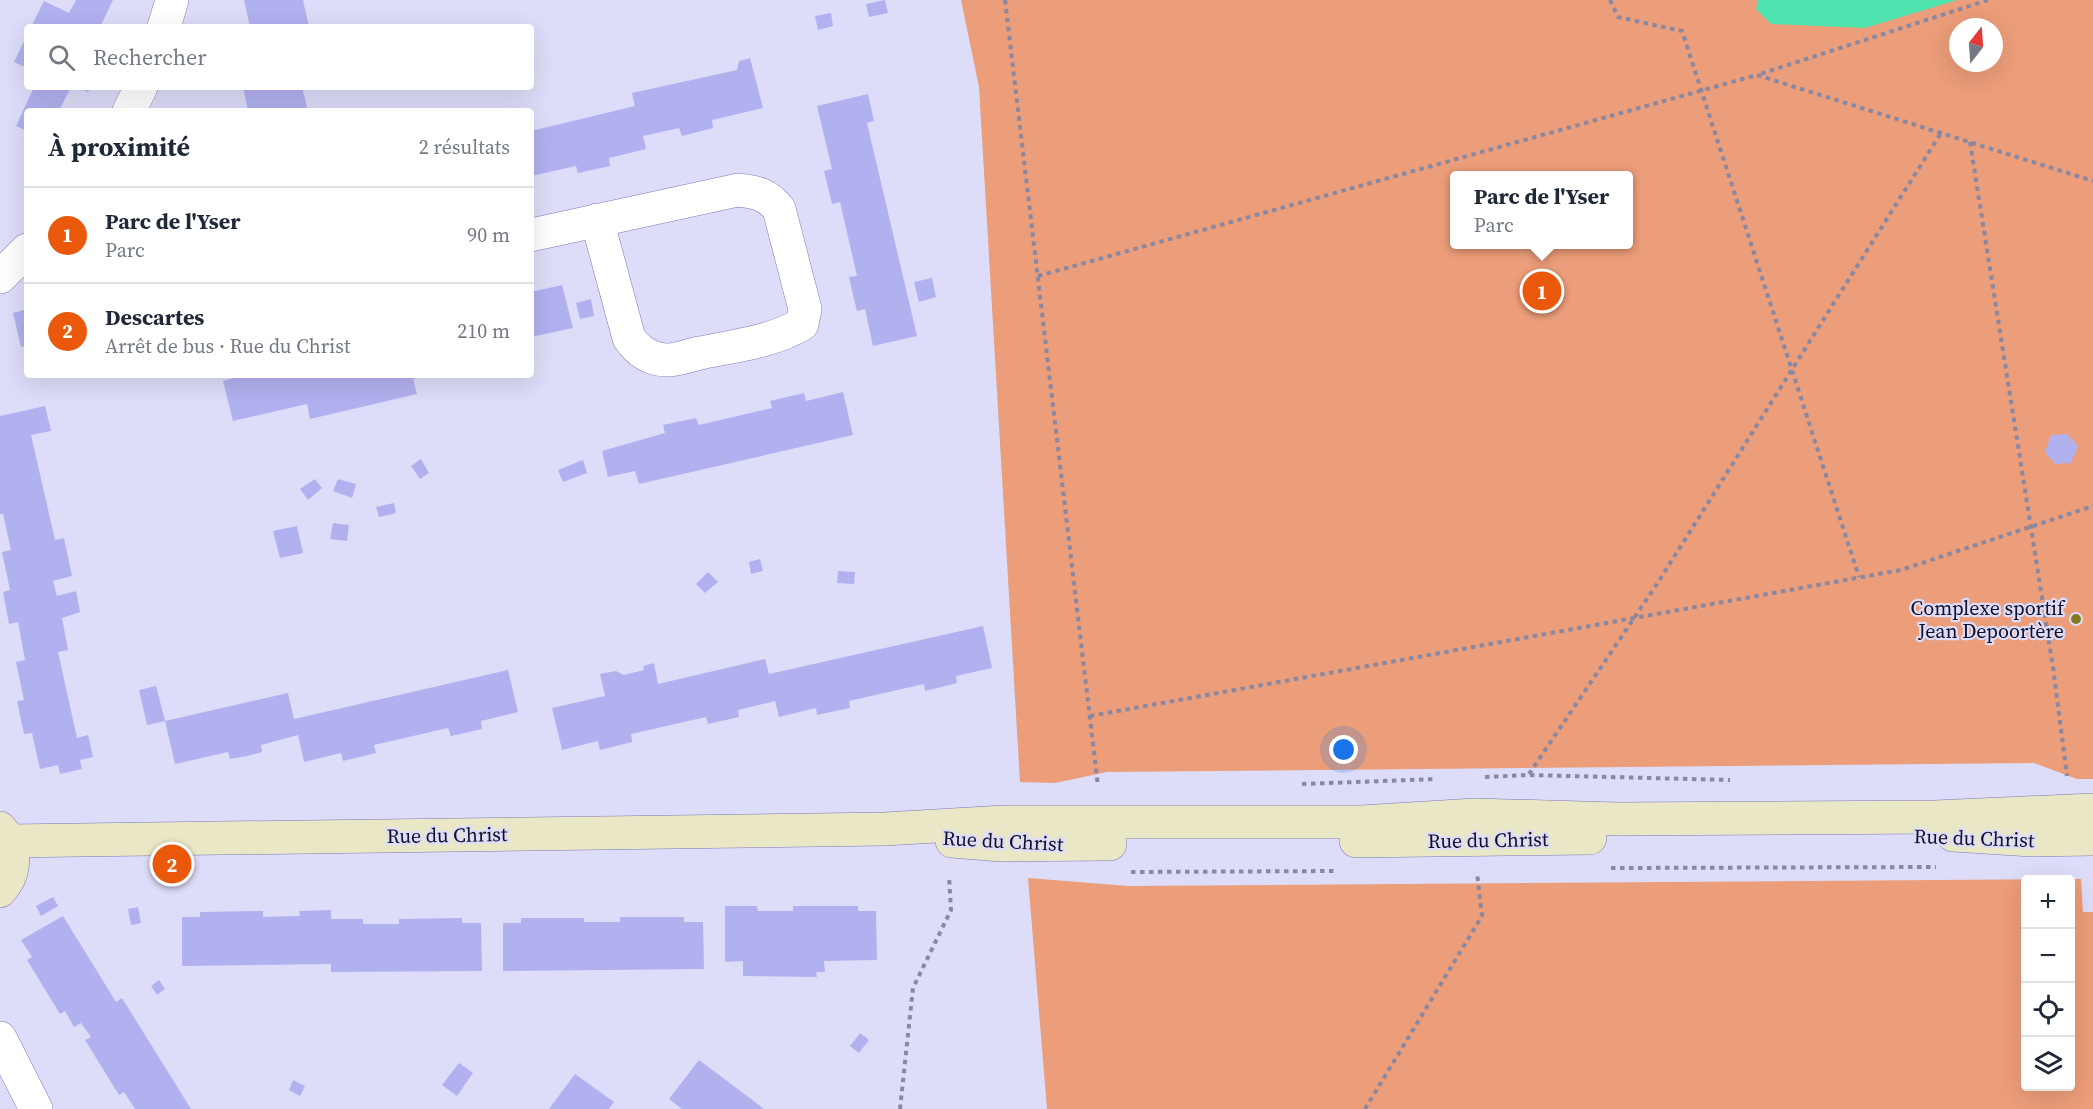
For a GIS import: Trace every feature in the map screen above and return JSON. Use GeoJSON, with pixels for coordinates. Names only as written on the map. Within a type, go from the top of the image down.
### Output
{"type":"FeatureCollection","features":[{"type":"Feature","properties":{"kind":"street"},"geometry":{"type":"LineString","coordinates":[[165,24],[172,0]]}},
{"type":"Feature","properties":{"kind":"street"},"geometry":{"type":"LineString","coordinates":[[130,108],[140,90]]}},
{"type":"Feature","properties":{"kind":"street"},"geometry":{"type":"LineString","coordinates":[[534,235],[597,220],[738,190],[769,197],[779,209],[787,231],[805,309],[802,324],[760,340],[669,360],[653,357],[637,349],[629,338],[597,220]]}},
{"type":"Feature","properties":{"kind":"street"},"geometry":{"type":"LineString","coordinates":[[0,276],[24,253]]}},
{"type":"Feature","properties":{"kind":"street","name":"Rue du Christ"},"geometry":{"type":"LineString","coordinates":[[5,834],[885,829],[1004,822],[1361,822],[1475,815],[1617,819],[1912,817],[2083,810]]}},
{"type":"Feature","properties":{"kind":"street","name":"Rue du Christ"},"geometry":{"type":"LineString","coordinates":[[885,829],[947,841],[1034,845],[1954,835],[2032,840],[2093,839]]}},
{"type":"Feature","properties":{"kind":"street"},"geometry":{"type":"LineString","coordinates":[[0,891],[12,871],[14,856],[5,834]]}},
{"type":"Feature","properties":{"kind":"street"},"geometry":{"type":"LineString","coordinates":[[0,1038],[36,1109]]}},
{"type":"Feature","properties":{"kind":"path"},"geometry":{"type":"LineString","coordinates":[[1005,0],[1099,792]]}},
{"type":"Feature","properties":{"kind":"path"},"geometry":{"type":"LineString","coordinates":[[1610,0],[1618,17],[1682,31],[1860,578]]}},
{"type":"Feature","properties":{"kind":"path"},"geometry":{"type":"LineString","coordinates":[[1038,276],[1702,91],[1988,0]]}},
{"type":"Feature","properties":{"kind":"path"},"geometry":{"type":"LineString","coordinates":[[1757,75],[2093,181]]}},
{"type":"Feature","properties":{"kind":"path"},"geometry":{"type":"LineString","coordinates":[[1529,775],[1634,618],[1941,133]]}},
{"type":"Feature","properties":{"kind":"path"},"geometry":{"type":"LineString","coordinates":[[1970,142],[2031,527],[2083,810]]}},
{"type":"Feature","properties":{"kind":"path"},"geometry":{"type":"LineString","coordinates":[[1090,716],[1901,570],[2093,506]]}},
{"type":"Feature","properties":{"kind":"path"},"geometry":{"type":"LineString","coordinates":[[900,1109],[913,988],[951,910],[947,841]]}},
{"type":"Feature","properties":{"kind":"path"},"geometry":{"type":"LineString","coordinates":[[1365,1109],[1482,916],[1475,841]]}},
{"type":"Feature","properties":{"kind":"shaded area"},"geometry":{"type":"Polygon","coordinates":[[[961,0],[2093,0],[2093,779],[2077,779],[2034,763],[1107,772],[1055,783],[1020,782],[979,87],[961,0]]]}},
{"type":"Feature","properties":{"kind":"shaded area"},"geometry":{"type":"Polygon","coordinates":[[[1758,0],[1957,0],[1865,28],[1771,24],[1756,9],[1758,0]]]}},
{"type":"Feature","properties":{"kind":"shaded area"},"geometry":{"type":"Polygon","coordinates":[[[1028,878],[1128,886],[2021,879],[2021,1091],[2075,1091],[2075,879],[2081,879],[2083,912],[2093,912],[2093,1109],[1047,1109],[1028,878]]]}},
{"type":"Feature","properties":{"kind":"building"},"geometry":{"type":"Polygon","coordinates":[[[76,0],[113,0],[101,24],[32,24],[44,1],[69,13],[76,0]]]}},
{"type":"Feature","properties":{"kind":"building"},"geometry":{"type":"Polygon","coordinates":[[[244,0],[303,0],[308,24],[249,24],[244,0]]]}},
{"type":"Feature","properties":{"kind":"building"},"geometry":{"type":"Polygon","coordinates":[[[885,0],[888,13],[869,17],[866,4],[885,0]]]}},
{"type":"Feature","properties":{"kind":"building"},"geometry":{"type":"Polygon","coordinates":[[[831,13],[833,26],[818,30],[815,16],[831,13]]]}},
{"type":"Feature","properties":{"kind":"building"},"geometry":{"type":"Polygon","coordinates":[[[24,41],[24,67],[14,62],[24,41]]]}},
{"type":"Feature","properties":{"kind":"building"},"geometry":{"type":"Polygon","coordinates":[[[750,58],[763,108],[712,120],[713,128],[682,136],[679,128],[643,136],[646,149],[609,158],[610,166],[578,173],[576,166],[534,175],[534,130],[635,106],[632,93],[737,70],[739,61],[750,58]]]}},
{"type":"Feature","properties":{"kind":"building"},"geometry":{"type":"Polygon","coordinates":[[[33,90],[70,90],[60,108],[24,108],[33,90]]]}},
{"type":"Feature","properties":{"kind":"building"},"geometry":{"type":"Polygon","coordinates":[[[244,90],[303,90],[307,108],[247,108],[244,90]]]}},
{"type":"Feature","properties":{"kind":"building"},"geometry":{"type":"Polygon","coordinates":[[[868,94],[874,121],[867,123],[917,336],[873,346],[865,309],[857,311],[853,295],[849,277],[857,276],[840,202],[832,204],[824,171],[832,169],[817,106],[868,94]]]}},
{"type":"Feature","properties":{"kind":"building"},"geometry":{"type":"Polygon","coordinates":[[[24,109],[24,130],[16,126],[24,109]]]}},
{"type":"Feature","properties":{"kind":"building"},"geometry":{"type":"Polygon","coordinates":[[[932,278],[936,297],[919,302],[914,282],[932,278]]]}},
{"type":"Feature","properties":{"kind":"building"},"geometry":{"type":"Polygon","coordinates":[[[562,285],[573,328],[534,336],[534,291],[562,285]]]}},
{"type":"Feature","properties":{"kind":"building"},"geometry":{"type":"Polygon","coordinates":[[[591,299],[594,316],[580,319],[576,303],[591,299]]]}},
{"type":"Feature","properties":{"kind":"building"},"geometry":{"type":"Polygon","coordinates":[[[24,310],[24,346],[21,347],[13,313],[24,310]]]}},
{"type":"Feature","properties":{"kind":"building"},"geometry":{"type":"Polygon","coordinates":[[[234,378],[417,378],[413,379],[417,394],[310,419],[307,404],[233,421],[223,381],[234,378]]]}},
{"type":"Feature","properties":{"kind":"building"},"geometry":{"type":"Polygon","coordinates":[[[843,392],[853,435],[639,484],[635,471],[608,477],[602,451],[665,433],[663,425],[696,418],[699,425],[772,408],[770,401],[804,393],[806,401],[843,392]]]}},
{"type":"Feature","properties":{"kind":"building"},"geometry":{"type":"Polygon","coordinates":[[[45,406],[51,431],[31,435],[55,540],[64,538],[72,576],[53,581],[57,596],[76,591],[80,612],[62,618],[68,650],[58,652],[77,738],[88,735],[93,757],[80,760],[82,769],[60,774],[58,765],[40,769],[32,733],[24,734],[17,701],[24,700],[16,662],[25,660],[18,622],[9,624],[3,592],[10,590],[2,552],[11,550],[3,514],[0,514],[0,416],[45,406]]]}},
{"type":"Feature","properties":{"kind":"building"},"geometry":{"type":"Polygon","coordinates":[[[2067,434],[2078,446],[2071,463],[2055,464],[2045,452],[2051,435],[2067,434]]]}},
{"type":"Feature","properties":{"kind":"building"},"geometry":{"type":"Polygon","coordinates":[[[421,459],[429,473],[420,479],[411,466],[421,459]]]}},
{"type":"Feature","properties":{"kind":"building"},"geometry":{"type":"Polygon","coordinates":[[[583,460],[587,473],[563,482],[558,470],[583,460]]]}},
{"type":"Feature","properties":{"kind":"building"},"geometry":{"type":"Polygon","coordinates":[[[315,479],[322,488],[308,500],[300,489],[315,479]]]}},
{"type":"Feature","properties":{"kind":"building"},"geometry":{"type":"Polygon","coordinates":[[[338,479],[356,484],[352,498],[333,491],[338,479]]]}},
{"type":"Feature","properties":{"kind":"building"},"geometry":{"type":"Polygon","coordinates":[[[394,503],[396,513],[379,517],[376,507],[394,503]]]}},
{"type":"Feature","properties":{"kind":"building"},"geometry":{"type":"Polygon","coordinates":[[[333,523],[349,525],[347,541],[330,539],[333,523]]]}},
{"type":"Feature","properties":{"kind":"building"},"geometry":{"type":"Polygon","coordinates":[[[297,526],[303,553],[280,558],[273,531],[297,526]]]}},
{"type":"Feature","properties":{"kind":"building"},"geometry":{"type":"Polygon","coordinates":[[[760,559],[763,571],[751,574],[749,562],[760,559]]]}},
{"type":"Feature","properties":{"kind":"building"},"geometry":{"type":"Polygon","coordinates":[[[838,571],[855,572],[854,584],[837,583],[838,571]]]}},
{"type":"Feature","properties":{"kind":"building"},"geometry":{"type":"Polygon","coordinates":[[[708,572],[718,582],[705,593],[696,584],[708,572]]]}},
{"type":"Feature","properties":{"kind":"building"},"geometry":{"type":"Polygon","coordinates":[[[983,626],[992,668],[956,676],[957,683],[925,691],[924,684],[849,701],[850,708],[817,715],[816,708],[779,717],[775,701],[738,710],[739,717],[708,724],[706,717],[631,734],[632,742],[600,750],[598,741],[562,750],[552,708],[605,696],[600,674],[616,671],[624,675],[644,670],[643,666],[654,663],[658,684],[765,659],[769,674],[983,626]]]}},
{"type":"Feature","properties":{"kind":"building"},"geometry":{"type":"Polygon","coordinates":[[[508,670],[518,712],[481,721],[482,729],[451,736],[448,728],[374,745],[376,753],[343,761],[341,753],[304,762],[298,735],[261,745],[262,752],[247,756],[230,759],[228,752],[175,764],[165,721],[288,693],[294,719],[508,670]]]}},
{"type":"Feature","properties":{"kind":"building"},"geometry":{"type":"Polygon","coordinates":[[[156,686],[165,721],[147,725],[139,690],[156,686]]]}},
{"type":"Feature","properties":{"kind":"building"},"geometry":{"type":"Polygon","coordinates":[[[53,897],[58,906],[41,916],[36,906],[53,897]]]}},
{"type":"Feature","properties":{"kind":"building"},"geometry":{"type":"Polygon","coordinates":[[[725,906],[757,906],[758,911],[793,911],[793,906],[858,906],[858,911],[876,911],[877,960],[824,961],[825,972],[816,972],[817,977],[743,976],[743,961],[725,962],[725,906]]]}},
{"type":"Feature","properties":{"kind":"building"},"geometry":{"type":"Polygon","coordinates":[[[138,907],[141,923],[131,925],[128,909],[138,907]]]}},
{"type":"Feature","properties":{"kind":"building"},"geometry":{"type":"Polygon","coordinates":[[[331,910],[331,919],[363,919],[363,924],[399,924],[399,919],[462,918],[462,923],[481,923],[482,971],[331,972],[331,964],[182,966],[182,917],[200,917],[200,912],[263,911],[263,917],[300,916],[299,911],[331,910]]]}},
{"type":"Feature","properties":{"kind":"building"},"geometry":{"type":"Polygon","coordinates":[[[63,916],[116,1002],[122,998],[191,1109],[135,1109],[124,1092],[119,1095],[85,1040],[91,1037],[81,1023],[74,1027],[65,1011],[60,1014],[27,960],[32,957],[21,940],[63,916]]]}},
{"type":"Feature","properties":{"kind":"building"},"geometry":{"type":"Polygon","coordinates":[[[620,917],[684,917],[684,922],[703,922],[704,969],[503,971],[503,923],[521,923],[521,918],[584,918],[584,922],[620,922],[620,917]]]}},
{"type":"Feature","properties":{"kind":"building"},"geometry":{"type":"Polygon","coordinates":[[[159,980],[165,989],[157,995],[151,986],[159,980]]]}},
{"type":"Feature","properties":{"kind":"building"},"geometry":{"type":"Polygon","coordinates":[[[860,1033],[869,1040],[859,1053],[850,1046],[860,1033]]]}},
{"type":"Feature","properties":{"kind":"building"},"geometry":{"type":"Polygon","coordinates":[[[699,1060],[764,1109],[682,1109],[669,1099],[699,1060]]]}},
{"type":"Feature","properties":{"kind":"building"},"geometry":{"type":"Polygon","coordinates":[[[459,1063],[473,1073],[457,1096],[442,1085],[459,1063]]]}},
{"type":"Feature","properties":{"kind":"building"},"geometry":{"type":"Polygon","coordinates":[[[575,1074],[614,1102],[609,1109],[549,1109],[575,1074]]]}},
{"type":"Feature","properties":{"kind":"building"},"geometry":{"type":"Polygon","coordinates":[[[293,1080],[305,1086],[300,1096],[289,1090],[293,1080]]]}},
{"type":"Feature","properties":{"kind":"place","name":"Parc de l'Yser"},"geometry":{"type":"Point","coordinates":[1542,291]}},
{"type":"Feature","properties":{"kind":"place","name":"Complexe sportif Jean Depoortère"},"geometry":{"type":"Point","coordinates":[2076,619]}},
{"type":"Feature","properties":{"kind":"place","name":"Descartes"},"geometry":{"type":"Point","coordinates":[172,864]}}]}
